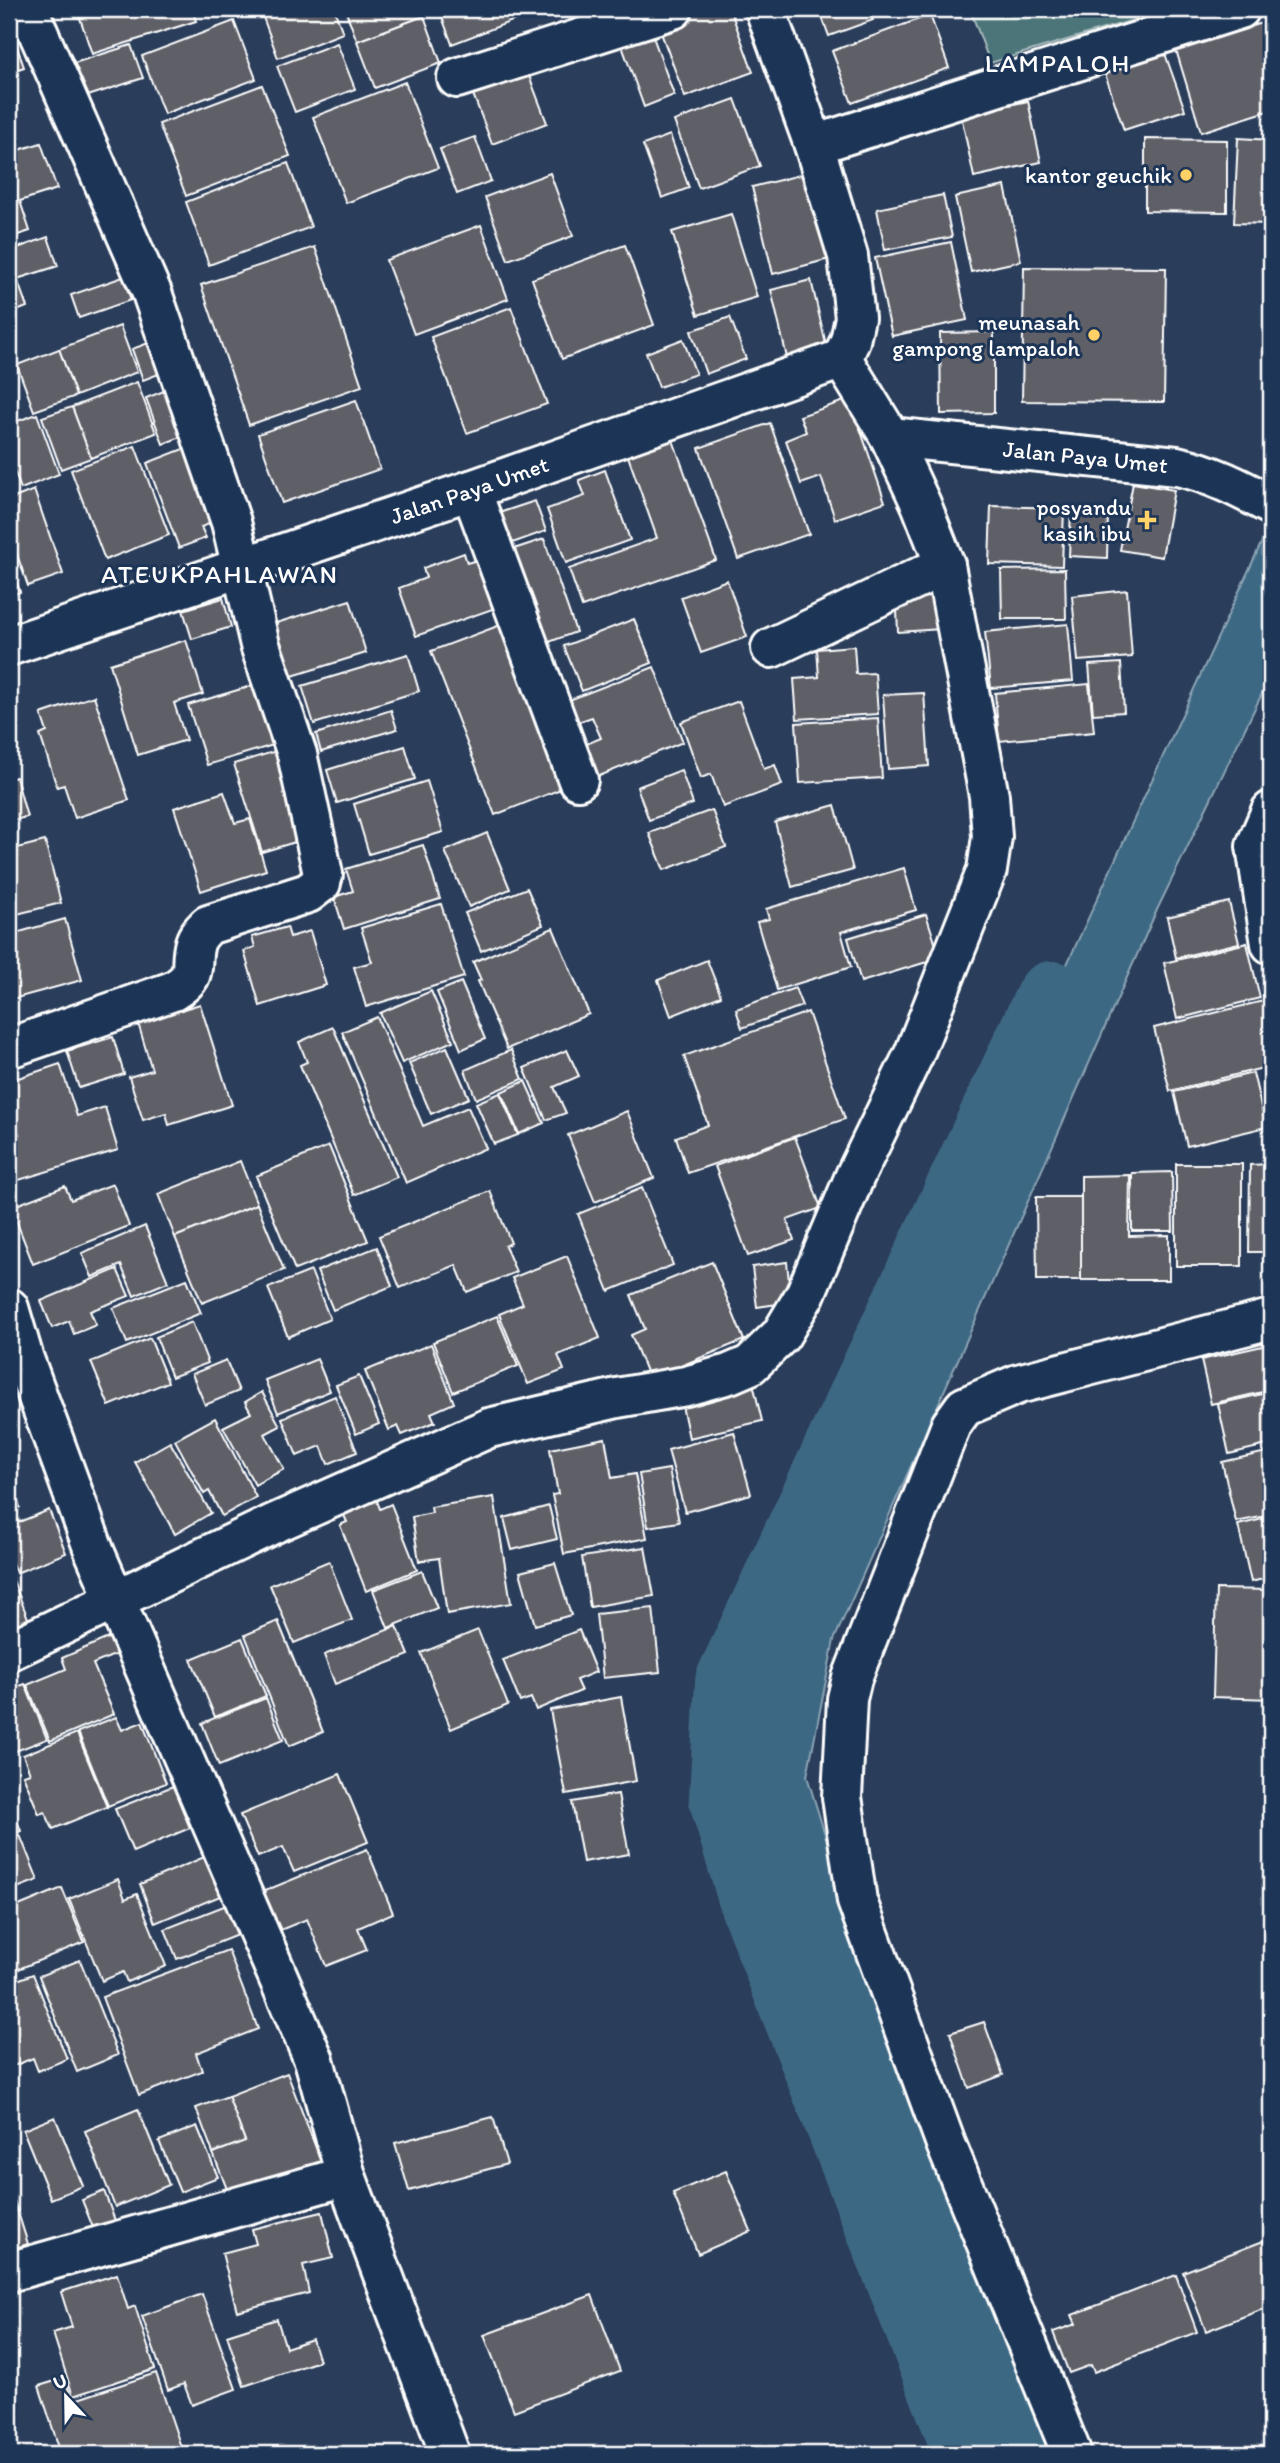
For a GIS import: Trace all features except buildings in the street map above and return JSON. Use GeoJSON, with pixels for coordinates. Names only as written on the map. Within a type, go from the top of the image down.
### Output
{"type":"FeatureCollection","features":[{"type":"Feature","properties":{"kind":"street"},"geometry":{"type":"LineString","coordinates":[[9,1048],[173,991],[191,975],[194,968],[194,945],[208,925],[308,893],[321,883],[323,874],[297,754],[260,645],[231,522],[152,293],[28,9]]}},
{"type":"Feature","properties":{"kind":"street"},"geometry":{"type":"LineString","coordinates":[[457,78],[673,9]]}},
{"type":"Feature","properties":{"kind":"street"},"geometry":{"type":"LineString","coordinates":[[9,1651],[273,1524],[489,1428],[617,1398],[686,1386],[750,1365],[781,1335],[804,1295],[855,1176],[914,1054],[987,870],[992,837],[989,796],[945,565],[921,503],[890,437],[842,359],[850,341],[855,318],[848,256],[814,145],[765,9]]}},
{"type":"Feature","properties":{"kind":"street"},"geometry":{"type":"LineString","coordinates":[[814,145],[1240,9]]}},
{"type":"Feature","properties":{"kind":"street","name":"Jalan Paya Umet"},"geometry":{"type":"LineString","coordinates":[[9,646],[471,490],[842,359]]}},
{"type":"Feature","properties":{"kind":"street","name":"Jalan Paya Umet"},"geometry":{"type":"LineString","coordinates":[[890,437],[1177,466],[1227,483],[1271,505]]}},
{"type":"Feature","properties":{"kind":"street"},"geometry":{"type":"LineString","coordinates":[[471,490],[578,780]]}},
{"type":"Feature","properties":{"kind":"street"},"geometry":{"type":"LineString","coordinates":[[771,648],[945,565]]}},
{"type":"Feature","properties":{"kind":"street"},"geometry":{"type":"LineString","coordinates":[[1271,811],[1256,846],[1271,944]]}},
{"type":"Feature","properties":{"kind":"street"},"geometry":{"type":"LineString","coordinates":[[9,1308],[24,1359],[95,1553],[314,2060],[346,2176],[450,2454]]}},
{"type":"Feature","properties":{"kind":"street"},"geometry":{"type":"LineString","coordinates":[[1072,2454],[946,2144],[857,1901],[842,1797],[847,1699],[852,1678],[951,1425],[964,1407],[1018,1384],[1271,1319]]}},
{"type":"Feature","properties":{"kind":"street"},"geometry":{"type":"LineString","coordinates":[[9,2272],[346,2176]]}},
{"type":"Feature","properties":{"kind":"green space"},"geometry":{"type":"Polygon","coordinates":[[[970,9],[1170,9],[990,63],[970,9]]]}},
{"type":"Feature","properties":{"kind":"water"},"geometry":{"type":"Polygon","coordinates":[[[1271,522],[1271,675],[1155,914],[834,1640],[807,1776],[846,1903],[1055,2454],[972,2454],[779,1937],[744,1789],[755,1660],[801,1541],[1271,522]]]}},
{"type":"Feature","properties":{"kind":"waterway"},"geometry":{"type":"LineString","coordinates":[[971,2454],[757,1905],[726,1799],[732,1682],[1052,998]]}},
{"type":"Feature","properties":{"kind":"place","name":"kantor geuchik"},"geometry":{"type":"Point","coordinates":[1186,175]}},
{"type":"Feature","properties":{"kind":"place","name":"meunasah gampong lampaloh"},"geometry":{"type":"Point","coordinates":[1094,335]}},
{"type":"Feature","properties":{"kind":"place","name":"posyandu kasih ibu"},"geometry":{"type":"Point","coordinates":[1147,520]}},
{"type":"Feature","properties":{"kind":"district","name":"LAMPALOH"},"geometry":{"type":"Point","coordinates":[1058,63]}},
{"type":"Feature","properties":{"kind":"district","name":"ATEUKPAHLAWAN"},"geometry":{"type":"Point","coordinates":[220,574]}}]}
